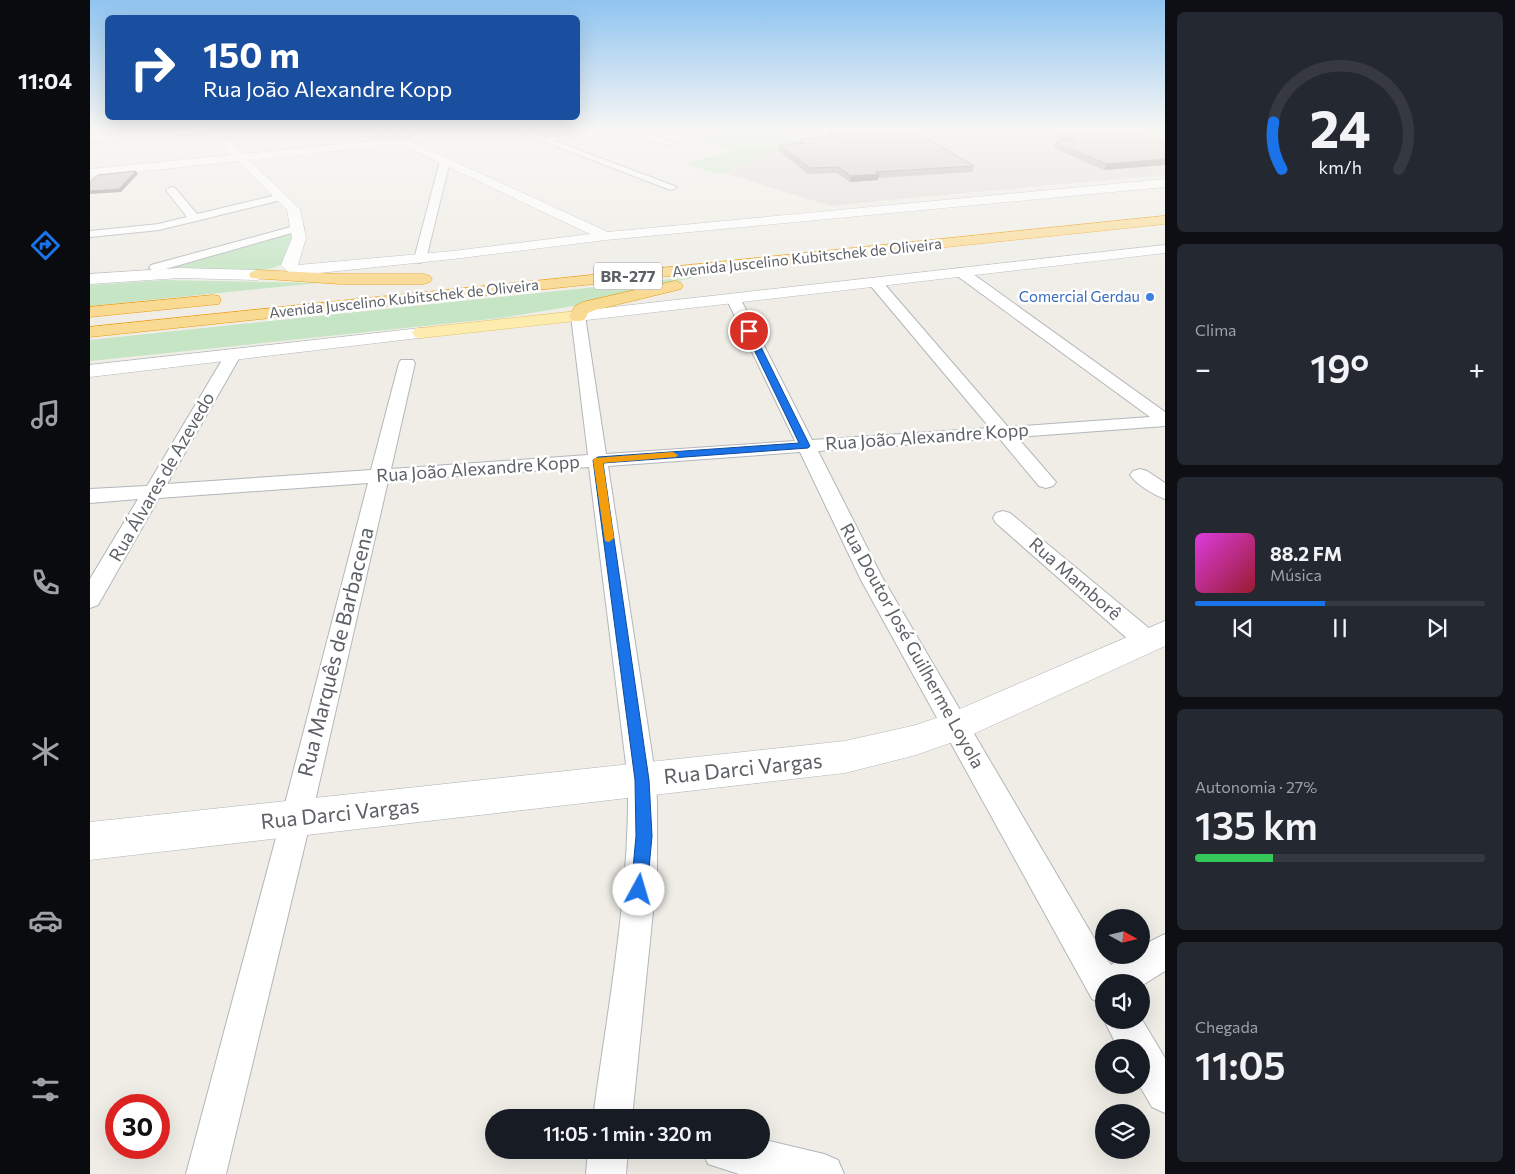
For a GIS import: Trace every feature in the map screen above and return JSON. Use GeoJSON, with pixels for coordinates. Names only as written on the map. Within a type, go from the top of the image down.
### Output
{"type":"FeatureCollection","features":[{"type":"Feature","properties":{"kind":"highway","name":"Avenida Juscelino Kubitschek de Oliveira"},"geometry":{"type":"LineString","coordinates":[[90,332],[1165,220]]}},
{"type":"Feature","properties":{"kind":"highway"},"geometry":{"type":"LineString","coordinates":[[578,316],[581,310],[589,306],[704,279],[876,250]]}},
{"type":"Feature","properties":{"kind":"highway"},"geometry":{"type":"LineString","coordinates":[[257,276],[340,279],[424,279]]}},
{"type":"Feature","properties":{"kind":"highway","name":"Avenida Juscelino Kubitschek de Oliveira"},"geometry":{"type":"LineString","coordinates":[[286,293],[444,277]]}},
{"type":"Feature","properties":{"kind":"highway"},"geometry":{"type":"LineString","coordinates":[[90,312],[228,299]]}},
{"type":"Feature","properties":{"kind":"main road"},"geometry":{"type":"LineString","coordinates":[[421,333],[578,316]]}},
{"type":"Feature","properties":{"kind":"street"},"geometry":{"type":"LineString","coordinates":[[268,185],[293,209],[298,228],[299,242],[289,266],[293,269],[305,270],[420,259],[606,236],[1146,185]]}},
{"type":"Feature","properties":{"kind":"street"},"geometry":{"type":"LineString","coordinates":[[420,259],[438,185]]}},
{"type":"Feature","properties":{"kind":"street"},"geometry":{"type":"LineString","coordinates":[[495,185],[606,236]]}},
{"type":"Feature","properties":{"kind":"street"},"geometry":{"type":"LineString","coordinates":[[666,185],[672,187]]}},
{"type":"Feature","properties":{"kind":"street"},"geometry":{"type":"LineString","coordinates":[[171,190],[194,218]]}},
{"type":"Feature","properties":{"kind":"street"},"geometry":{"type":"LineString","coordinates":[[90,234],[142,229],[281,197]]}},
{"type":"Feature","properties":{"kind":"street"},"geometry":{"type":"LineString","coordinates":[[155,268],[298,228]]}},
{"type":"Feature","properties":{"kind":"street"},"geometry":{"type":"LineString","coordinates":[[613,1109],[641,872],[644,836],[642,780],[578,316],[1165,249]]}},
{"type":"Feature","properties":{"kind":"street"},"geometry":{"type":"LineString","coordinates":[[961,272],[1165,420]]}},
{"type":"Feature","properties":{"kind":"street"},"geometry":{"type":"LineString","coordinates":[[90,279],[180,273],[257,276]]}},
{"type":"Feature","properties":{"kind":"street"},"geometry":{"type":"LineString","coordinates":[[875,282],[1046,482]]}},
{"type":"Feature","properties":{"kind":"street","name":"Rua Doutor José Guilherme Loyola"},"geometry":{"type":"LineString","coordinates":[[733,298],[872,580],[1097,974]]}},
{"type":"Feature","properties":{"kind":"street"},"geometry":{"type":"LineString","coordinates":[[90,371],[421,333]]}},
{"type":"Feature","properties":{"kind":"street","name":"Rua Álvares de Azevedo"},"geometry":{"type":"LineString","coordinates":[[90,598],[233,355]]}},
{"type":"Feature","properties":{"kind":"street","name":"Rua Marquês de Barbacena"},"geometry":{"type":"LineString","coordinates":[[206,1174],[296,819],[407,362]]}},
{"type":"Feature","properties":{"kind":"street","name":"Rua João Alexandre Kopp"},"geometry":{"type":"LineString","coordinates":[[90,496],[1165,420]]}},
{"type":"Feature","properties":{"kind":"street"},"geometry":{"type":"LineString","coordinates":[[1140,475],[1165,492]]}},
{"type":"Feature","properties":{"kind":"street","name":"Rua Mamborê"},"geometry":{"type":"LineString","coordinates":[[1003,518],[1156,637]]}},
{"type":"Feature","properties":{"kind":"street","name":"Rua Darci Vargas"},"geometry":{"type":"LineString","coordinates":[[90,842],[845,757],[916,740],[955,726],[1156,637]]}},
{"type":"Feature","properties":{"kind":"street"},"geometry":{"type":"LineString","coordinates":[[1129,974],[1165,951]]}},
{"type":"Feature","properties":{"kind":"street"},"geometry":{"type":"LineString","coordinates":[[1150,1068],[1165,1094]]}},
{"type":"Feature","properties":{"kind":"street"},"geometry":{"type":"LineString","coordinates":[[606,1174],[607,1159]]}},
{"type":"Feature","properties":{"kind":"street"},"geometry":{"type":"LineString","coordinates":[[760,1159],[824,1174]]}},
{"type":"Feature","properties":{"kind":"shaded area"},"geometry":{"type":"Polygon","coordinates":[[[763,185],[1056,185],[908,198],[831,206],[763,185]]]}},
{"type":"Feature","properties":{"kind":"green space"},"geometry":{"type":"Polygon","coordinates":[[[293,233],[293,240],[282,264],[270,269],[240,273],[161,271],[293,233]]]}},
{"type":"Feature","properties":{"kind":"green space"},"geometry":{"type":"Polygon","coordinates":[[[700,276],[579,305],[501,318],[90,361],[90,340],[700,276]]]}},
{"type":"Feature","properties":{"kind":"green space"},"geometry":{"type":"Polygon","coordinates":[[[165,280],[318,283],[90,306],[90,285],[165,280]]]}},
{"type":"Feature","properties":{"kind":"building"},"geometry":{"type":"Polygon","coordinates":[[[90,185],[123,185],[119,189],[90,191],[90,185]]]}},
{"type":"Feature","properties":{"kind":"slow traffic"},"geometry":{"type":"LineString","coordinates":[[609,538],[598,460],[673,455]]}},
{"type":"Feature","properties":{"kind":"place","name":"Comercial Gerdau"},"geometry":{"type":"Point","coordinates":[1150,297]}},
{"type":"Feature","properties":{"kind":"route"},"geometry":{"type":"LineString","coordinates":[[639,890],[644,836],[642,780],[598,460],[805,446],[749,331]]}}]}
